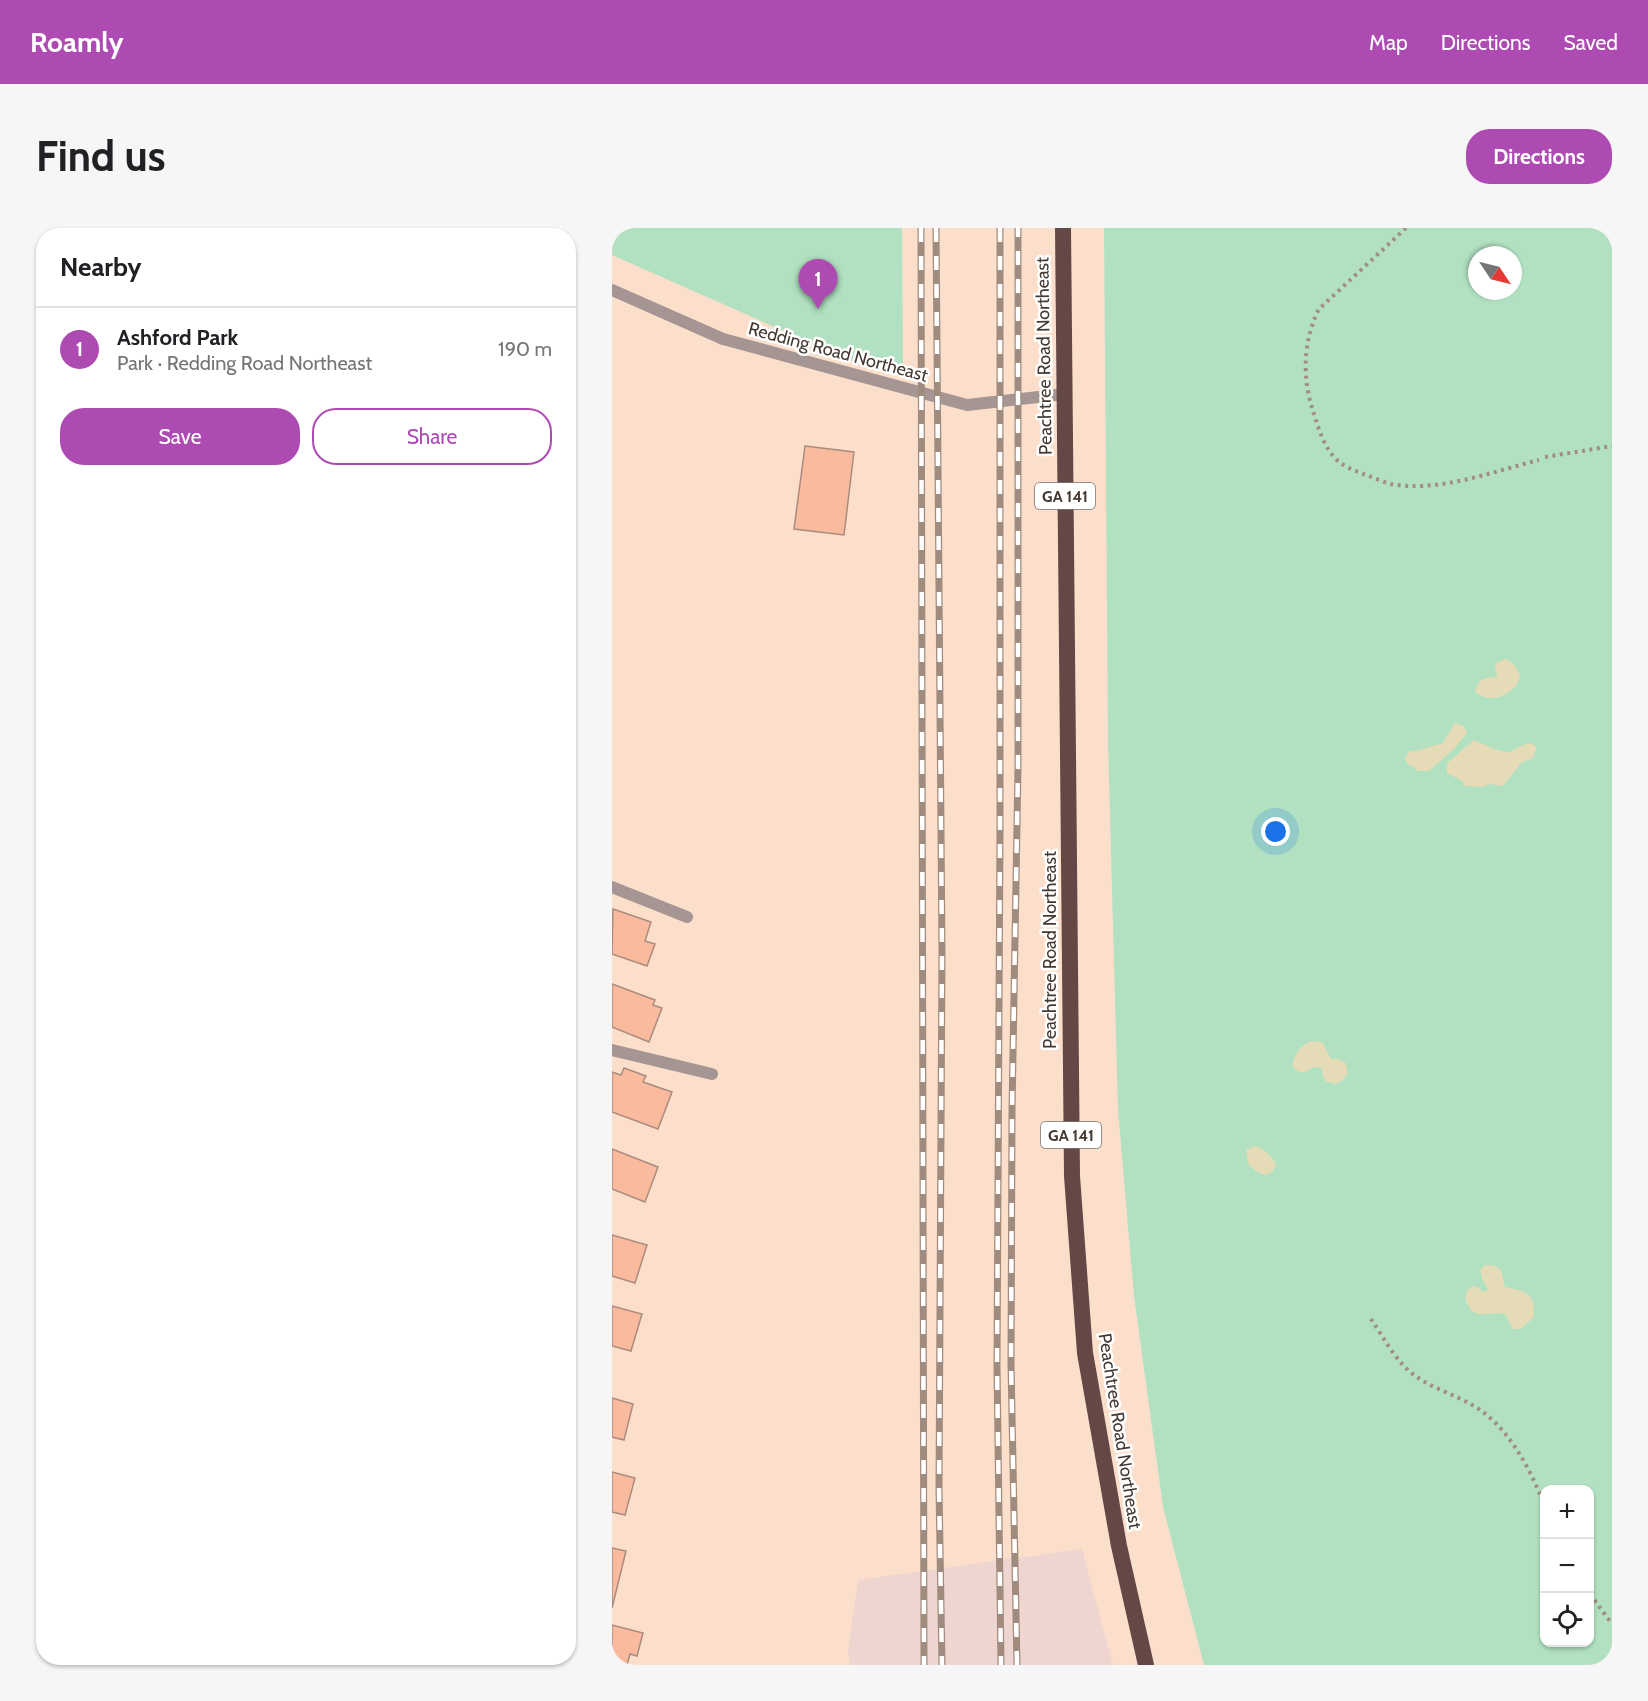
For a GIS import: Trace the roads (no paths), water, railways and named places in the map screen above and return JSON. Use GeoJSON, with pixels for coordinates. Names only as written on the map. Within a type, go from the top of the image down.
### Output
{"type":"FeatureCollection","features":[{"type":"Feature","properties":{"kind":"highway","name":"Peachtree Road Northeast"},"geometry":{"type":"LineString","coordinates":[[1063,228],[1072,1176],[1085,1353],[1119,1546],[1146,1665]]}},
{"type":"Feature","properties":{"kind":"street","name":"Redding Road Northeast"},"geometry":{"type":"LineString","coordinates":[[612,290],[723,339],[967,405],[1065,394]]}},
{"type":"Feature","properties":{"kind":"street"},"geometry":{"type":"LineString","coordinates":[[612,887],[687,917]]}},
{"type":"Feature","properties":{"kind":"street"},"geometry":{"type":"LineString","coordinates":[[612,1050],[712,1074]]}},
{"type":"Feature","properties":{"kind":"railway"},"geometry":{"type":"LineString","coordinates":[[921,228],[924,1665]]}},
{"type":"Feature","properties":{"kind":"railway"},"geometry":{"type":"LineString","coordinates":[[936,228],[942,951],[939,1489],[942,1665]]}},
{"type":"Feature","properties":{"kind":"railway"},"geometry":{"type":"LineString","coordinates":[[1000,228],[997,1365],[1001,1665]]}},
{"type":"Feature","properties":{"kind":"railway"},"geometry":{"type":"LineString","coordinates":[[1017,1665],[1011,1364],[1012,1111],[1018,767],[1018,228]]}},
{"type":"Feature","properties":{"kind":"place","name":"Ashford Park"},"geometry":{"type":"Point","coordinates":[818,309]}}]}
